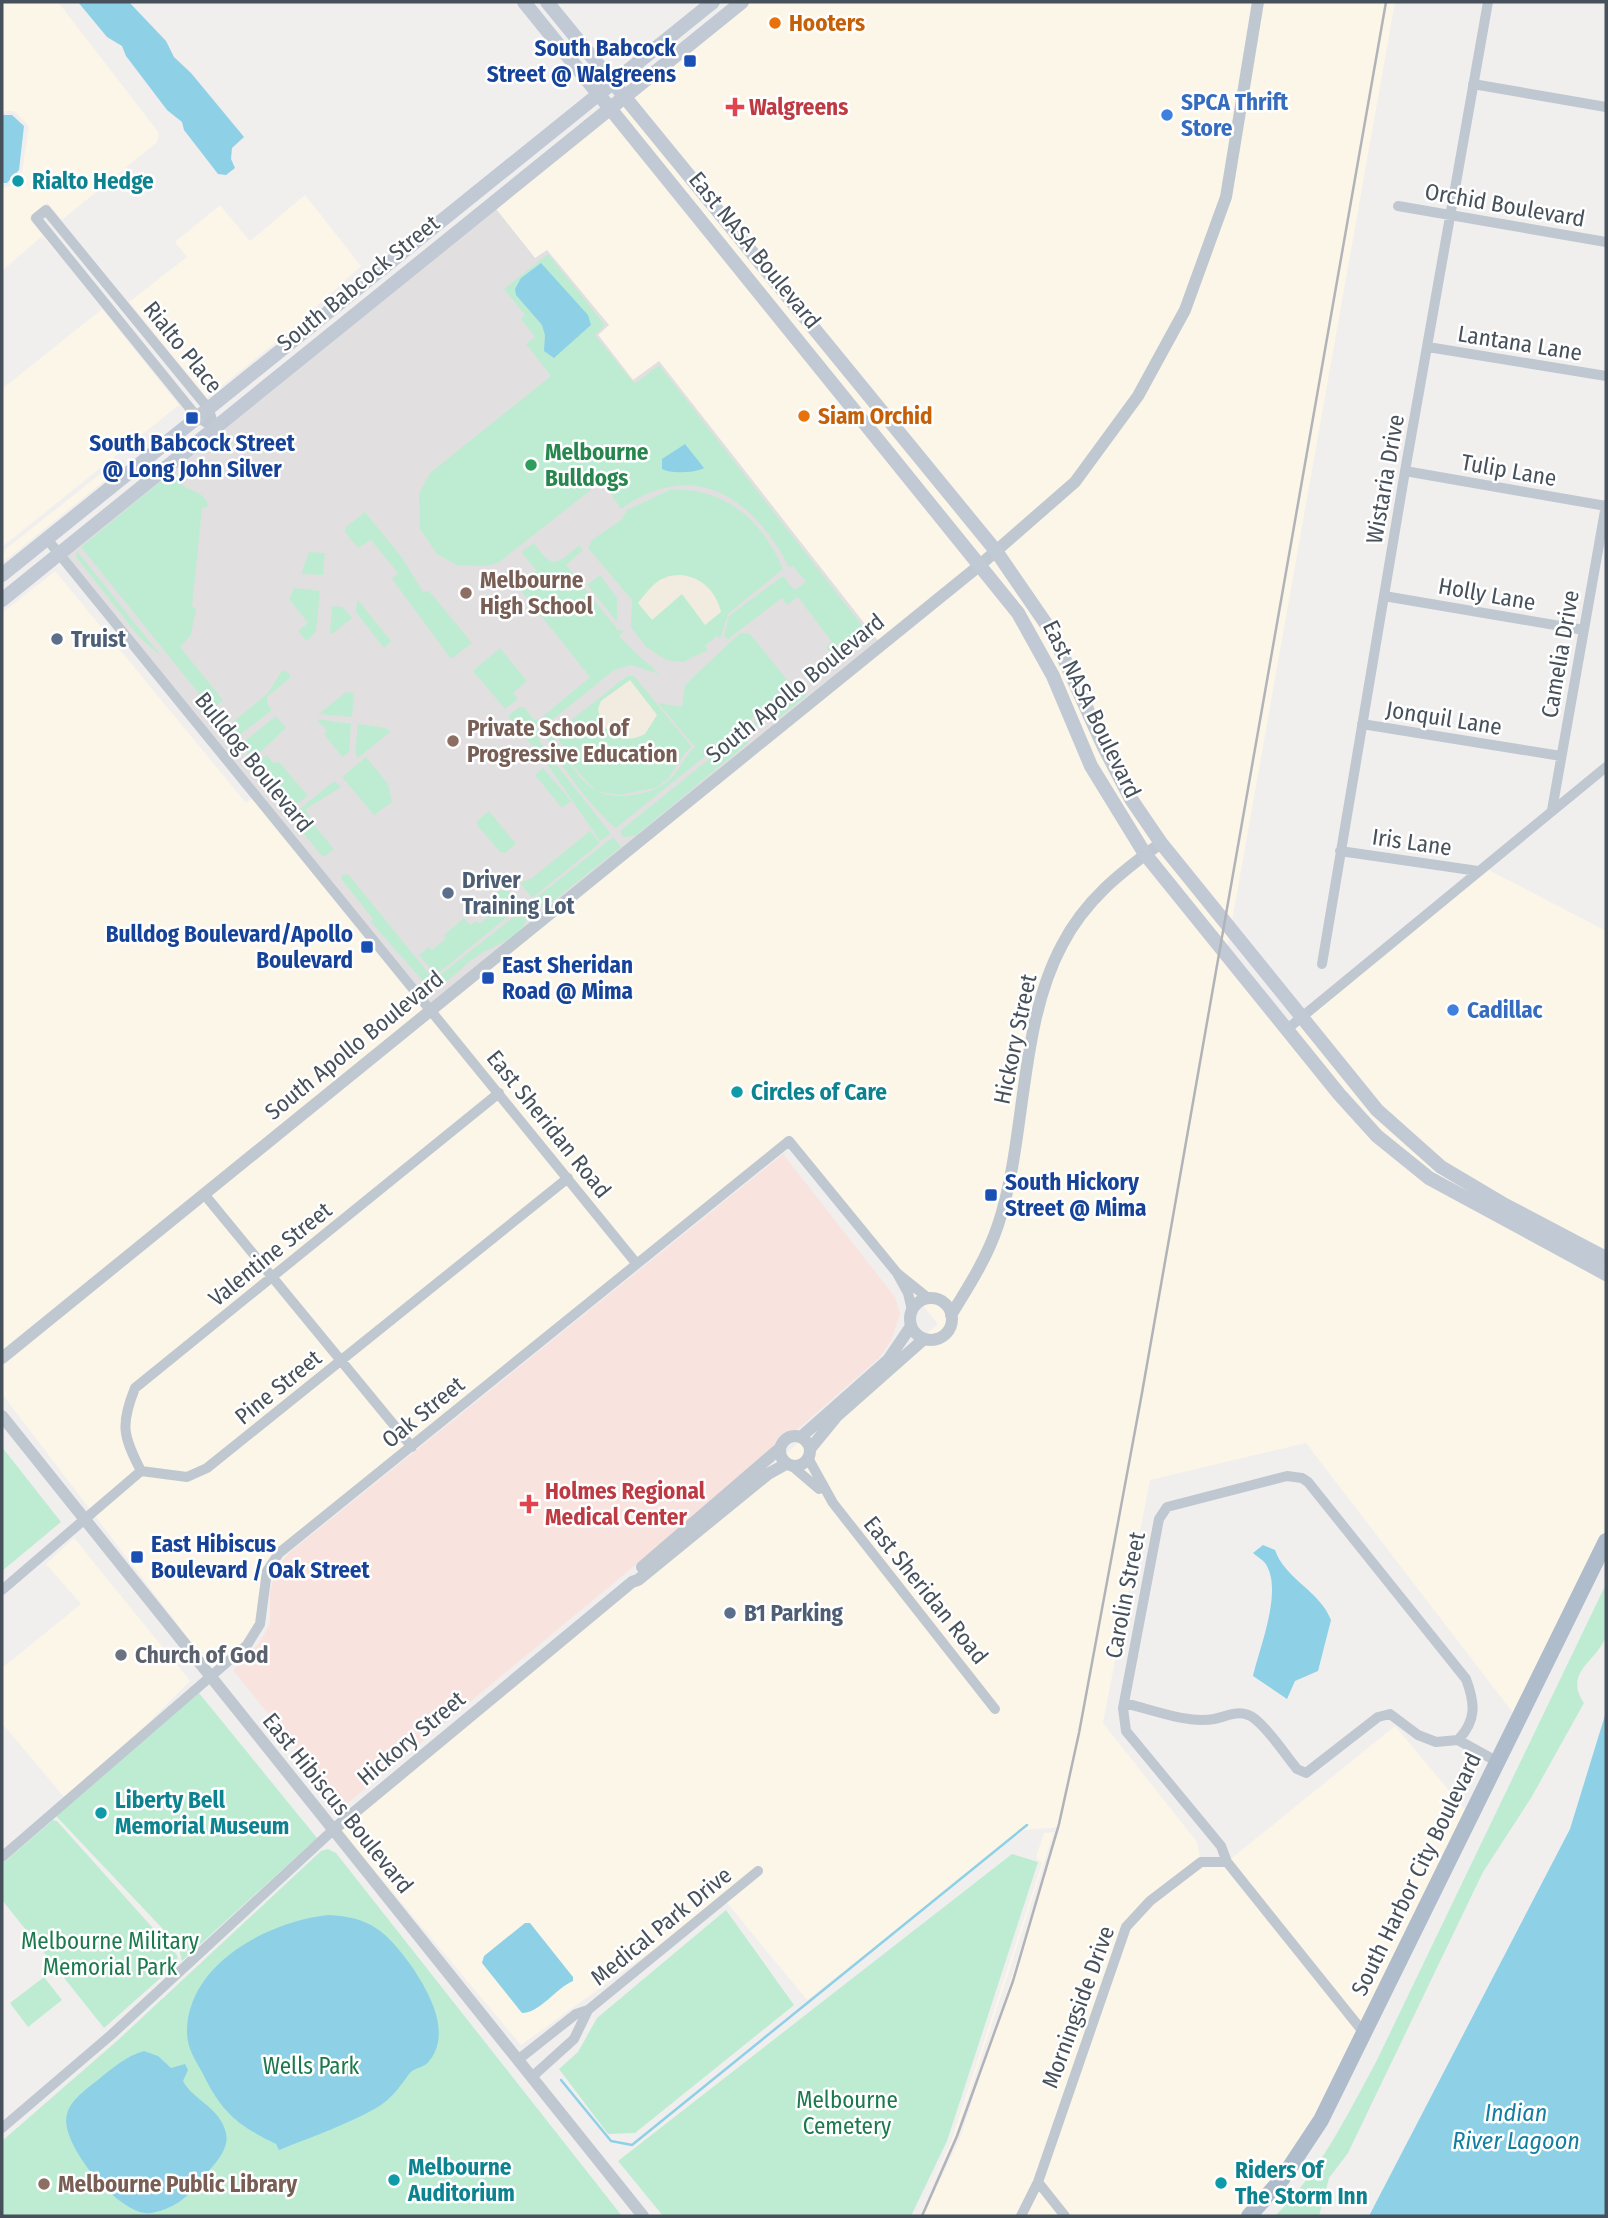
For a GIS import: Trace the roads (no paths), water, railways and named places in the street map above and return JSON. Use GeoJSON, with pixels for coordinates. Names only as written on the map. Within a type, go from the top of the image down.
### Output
{"type":"FeatureCollection","features":[{"type":"Feature","properties":{"kind":"main road","name":"East NASA Boulevard"},"geometry":{"type":"LineString","coordinates":[[524,2],[1018,613],[1053,676],[1091,766],[1145,854],[1286,1030],[1377,1136],[1429,1178],[1606,1275]]}},
{"type":"Feature","properties":{"kind":"main road"},"geometry":{"type":"LineString","coordinates":[[547,2],[624,97]]}},
{"type":"Feature","properties":{"kind":"main road","name":"South Babcock Street"},"geometry":{"type":"LineString","coordinates":[[2,575],[713,2]]}},
{"type":"Feature","properties":{"kind":"main road","name":"South Babcock Street"},"geometry":{"type":"LineString","coordinates":[[2,600],[742,2]]}},
{"type":"Feature","properties":{"kind":"main road","name":"East NASA Boulevard"},"geometry":{"type":"LineString","coordinates":[[624,97],[996,551],[1033,602],[1070,669],[1131,799],[1161,843],[1377,1110],[1441,1167],[1505,1205],[1606,1258]]}},
{"type":"Feature","properties":{"kind":"main road"},"geometry":{"type":"LineString","coordinates":[[1053,676],[1070,669]]}},
{"type":"Feature","properties":{"kind":"main road","name":"South Harbor City Boulevard"},"geometry":{"type":"LineString","coordinates":[[1249,2216],[1282,2179],[1310,2140],[1606,1541]]}},
{"type":"Feature","properties":{"kind":"street","name":"South Apollo Boulevard"},"geometry":{"type":"LineString","coordinates":[[2,1358],[980,565],[1075,482],[1138,396],[1185,310],[1226,197],[1258,2]]}},
{"type":"Feature","properties":{"kind":"street","name":"Wistaria Drive"},"geometry":{"type":"LineString","coordinates":[[1322,964],[1488,2]]}},
{"type":"Feature","properties":{"kind":"street"},"geometry":{"type":"LineString","coordinates":[[1474,84],[1606,107]]}},
{"type":"Feature","properties":{"kind":"street","name":"Orchid Boulevard"},"geometry":{"type":"LineString","coordinates":[[1398,206],[1606,242]]}},
{"type":"Feature","properties":{"kind":"street","name":"Rialto Place"},"geometry":{"type":"LineString","coordinates":[[202,413],[181,374],[46,210],[36,218],[169,383],[215,428]]}},
{"type":"Feature","properties":{"kind":"street"},"geometry":{"type":"LineString","coordinates":[[117,319],[128,310]]}},
{"type":"Feature","properties":{"kind":"street","name":"Lantana Lane"},"geometry":{"type":"LineString","coordinates":[[1428,347],[1606,376]]}},
{"type":"Feature","properties":{"kind":"street"},"geometry":{"type":"LineString","coordinates":[[169,383],[181,374]]}},
{"type":"Feature","properties":{"kind":"street","name":"Tulip Lane"},"geometry":{"type":"LineString","coordinates":[[1405,471],[1606,506]]}},
{"type":"Feature","properties":{"kind":"street","name":"Camelia Drive"},"geometry":{"type":"LineString","coordinates":[[1552,810],[1606,506]]}},
{"type":"Feature","properties":{"kind":"street","name":"Bulldog Boulevard"},"geometry":{"type":"LineString","coordinates":[[47,539],[431,1009]]}},
{"type":"Feature","properties":{"kind":"street","name":"Holly Lane"},"geometry":{"type":"LineString","coordinates":[[1384,596],[1584,630]]}},
{"type":"Feature","properties":{"kind":"street","name":"Jonquil Lane"},"geometry":{"type":"LineString","coordinates":[[1362,724],[1561,756]]}},
{"type":"Feature","properties":{"kind":"street"},"geometry":{"type":"LineString","coordinates":[[1286,1030],[1606,766]]}},
{"type":"Feature","properties":{"kind":"street","name":"Hickory Street"},"geometry":{"type":"LineString","coordinates":[[951,1315],[999,1224],[1042,993],[1062,945],[1109,881],[1161,843]]}},
{"type":"Feature","properties":{"kind":"street","name":"Iris Lane"},"geometry":{"type":"LineString","coordinates":[[1340,851],[1478,871]]}},
{"type":"Feature","properties":{"kind":"street","name":"East Sheridan Road"},"geometry":{"type":"LineString","coordinates":[[431,1009],[636,1263]]}},
{"type":"Feature","properties":{"kind":"street","name":"Valentine Street"},"geometry":{"type":"LineString","coordinates":[[141,1471],[126,1441],[124,1416],[135,1388],[499,1093]]}},
{"type":"Feature","properties":{"kind":"street","name":"Oak Street"},"geometry":{"type":"LineString","coordinates":[[2,1857],[256,1634],[260,1625],[267,1571],[279,1553],[789,1141],[897,1273],[908,1293],[912,1310]]}},
{"type":"Feature","properties":{"kind":"street","name":"Pine Street"},"geometry":{"type":"LineString","coordinates":[[141,1471],[187,1477],[207,1468],[568,1178]]}},
{"type":"Feature","properties":{"kind":"street"},"geometry":{"type":"LineString","coordinates":[[204,1194],[412,1447]]}},
{"type":"Feature","properties":{"kind":"street","name":"Oak Street"},"geometry":{"type":"LineString","coordinates":[[897,1273],[933,1299]]}},
{"type":"Feature","properties":{"kind":"street"},"geometry":{"type":"LineString","coordinates":[[924,1339],[837,1416],[801,1464],[789,1465],[779,1449],[791,1436],[801,1437],[888,1360],[911,1326],[912,1310],[933,1299],[954,1294],[971,1280]]}},
{"type":"Feature","properties":{"kind":"street"},"geometry":{"type":"LineString","coordinates":[[911,1326],[924,1339],[934,1340],[944,1335],[950,1325],[951,1315],[933,1299]]}},
{"type":"Feature","properties":{"kind":"street","name":"East Hibiscus Boulevard"},"geometry":{"type":"LineString","coordinates":[[2,1416],[533,2076],[642,2216]]}},
{"type":"Feature","properties":{"kind":"street"},"geometry":{"type":"LineString","coordinates":[[801,1437],[809,1454]]}},
{"type":"Feature","properties":{"kind":"street","name":"Hickory Street"},"geometry":{"type":"LineString","coordinates":[[2,2128],[111,2035],[333,1830],[632,1582],[638,1580],[779,1449]]}},
{"type":"Feature","properties":{"kind":"street","name":"East Sheridan Road"},"geometry":{"type":"LineString","coordinates":[[809,1454],[827,1496]]}},
{"type":"Feature","properties":{"kind":"street","name":"East Sheridan Road"},"geometry":{"type":"LineString","coordinates":[[789,1465],[827,1496],[995,1709]]}},
{"type":"Feature","properties":{"kind":"street","name":"Hickory Street"},"geometry":{"type":"LineString","coordinates":[[706,1519],[768,1474],[789,1465]]}},
{"type":"Feature","properties":{"kind":"street"},"geometry":{"type":"LineString","coordinates":[[2,1590],[141,1471]]}},
{"type":"Feature","properties":{"kind":"street","name":"Carolin Street"},"geometry":{"type":"LineString","coordinates":[[1364,2033],[1227,1862],[1221,1846],[1126,1731],[1124,1703],[1159,1519],[1167,1507],[1287,1476],[1302,1478],[1308,1482],[1466,1679],[1474,1700],[1472,1719],[1458,1740]]}},
{"type":"Feature","properties":{"kind":"street"},"geometry":{"type":"LineString","coordinates":[[1124,1703],[1187,1718],[1213,1719],[1244,1713],[1255,1719],[1297,1769],[1306,1773],[1378,1717],[1390,1714],[1427,1739],[1436,1742],[1458,1740],[1496,1761]]}},
{"type":"Feature","properties":{"kind":"street","name":"Morningside Drive"},"geometry":{"type":"LineString","coordinates":[[1021,2216],[1038,2182],[1126,1927],[1150,1901],[1201,1862],[1227,1862]]}},
{"type":"Feature","properties":{"kind":"street","name":"Medical Park Drive"},"geometry":{"type":"LineString","coordinates":[[519,2059],[576,2014],[588,2010],[758,1871]]}},
{"type":"Feature","properties":{"kind":"street","name":"Medical Park Drive"},"geometry":{"type":"LineString","coordinates":[[533,2076],[574,2039],[588,2010]]}},
{"type":"Feature","properties":{"kind":"street"},"geometry":{"type":"LineString","coordinates":[[1038,2182],[1065,2216]]}},
{"type":"Feature","properties":{"kind":"water"},"geometry":{"type":"Polygon","coordinates":[[[78,2],[129,2],[166,41],[174,57],[191,73],[244,137],[232,148],[231,159],[235,168],[226,175],[218,174],[184,130],[182,122],[167,110],[126,56],[122,46],[107,37],[78,2]]]}},
{"type":"Feature","properties":{"kind":"water"},"geometry":{"type":"Polygon","coordinates":[[[2,115],[12,115],[24,126],[19,170],[7,183],[2,183],[2,115]]]}},
{"type":"Feature","properties":{"kind":"water"},"geometry":{"type":"Polygon","coordinates":[[[541,263],[588,315],[591,325],[554,358],[544,351],[545,335],[542,325],[516,295],[515,289],[521,278],[541,263]]]}},
{"type":"Feature","properties":{"kind":"water"},"geometry":{"type":"Polygon","coordinates":[[[685,444],[704,468],[683,472],[662,469],[662,459],[685,444]]]}},
{"type":"Feature","properties":{"kind":"water"},"geometry":{"type":"Polygon","coordinates":[[[1263,1545],[1275,1550],[1286,1569],[1319,1601],[1331,1620],[1318,1671],[1295,1681],[1287,1699],[1253,1676],[1271,1603],[1270,1574],[1265,1563],[1253,1553],[1263,1545]]]}},
{"type":"Feature","properties":{"kind":"water","name":"Indian River Lagoon"},"geometry":{"type":"Polygon","coordinates":[[[1606,1712],[1606,2216],[1369,2216],[1570,1829],[1606,1712]]]}},
{"type":"Feature","properties":{"kind":"water"},"geometry":{"type":"Polygon","coordinates":[[[328,1915],[343,1916],[366,1923],[393,1943],[410,1964],[430,1998],[439,2036],[436,2049],[428,2063],[411,2072],[393,2095],[381,2105],[345,2124],[279,2150],[276,2144],[233,2118],[211,2089],[189,2044],[187,2032],[191,2007],[201,1985],[216,1966],[236,1950],[281,1926],[328,1915]]]}},
{"type":"Feature","properties":{"kind":"water"},"geometry":{"type":"Polygon","coordinates":[[[525,1923],[530,1923],[573,1977],[573,1981],[542,2005],[522,2013],[482,1963],[484,1956],[525,1923]]]}},
{"type":"Feature","properties":{"kind":"water"},"geometry":{"type":"Polygon","coordinates":[[[144,2051],[158,2056],[171,2068],[185,2064],[188,2070],[183,2081],[218,2117],[223,2124],[227,2140],[219,2158],[191,2192],[180,2202],[151,2213],[138,2211],[124,2204],[109,2192],[82,2159],[67,2127],[67,2114],[80,2094],[120,2062],[144,2051]]]}},
{"type":"Feature","properties":{"kind":"waterway"},"geometry":{"type":"LineString","coordinates":[[561,2080],[611,2141],[632,2145],[1027,1825]]}},
{"type":"Feature","properties":{"kind":"railway"},"geometry":{"type":"LineString","coordinates":[[922,2216],[957,2136],[1013,1981],[1059,1824],[1079,1733],[1142,1393],[1386,2]]}},
{"type":"Feature","properties":{"kind":"place","name":"Hooters"},"geometry":{"type":"Point","coordinates":[775,23]}},
{"type":"Feature","properties":{"kind":"place","name":"South Babcock Street @ Walgreens"},"geometry":{"type":"Point","coordinates":[690,61]}},
{"type":"Feature","properties":{"kind":"place","name":"Walgreens"},"geometry":{"type":"Point","coordinates":[735,107]}},
{"type":"Feature","properties":{"kind":"place","name":"SPCA Thrift Store"},"geometry":{"type":"Point","coordinates":[1167,115]}},
{"type":"Feature","properties":{"kind":"place","name":"Rialto Hedge"},"geometry":{"type":"Point","coordinates":[18,181]}},
{"type":"Feature","properties":{"kind":"place","name":"Siam Orchid"},"geometry":{"type":"Point","coordinates":[804,416]}},
{"type":"Feature","properties":{"kind":"place","name":"South Babcock Street @ Long John Silver"},"geometry":{"type":"Point","coordinates":[192,418]}},
{"type":"Feature","properties":{"kind":"place","name":"Melbourne Bulldogs"},"geometry":{"type":"Point","coordinates":[531,465]}},
{"type":"Feature","properties":{"kind":"place","name":"Melbourne High School"},"geometry":{"type":"Point","coordinates":[466,593]}},
{"type":"Feature","properties":{"kind":"place","name":"Truist"},"geometry":{"type":"Point","coordinates":[57,639]}},
{"type":"Feature","properties":{"kind":"place","name":"Private School of Progressive Education"},"geometry":{"type":"Point","coordinates":[453,741]}},
{"type":"Feature","properties":{"kind":"place","name":"Driver Training Lot"},"geometry":{"type":"Point","coordinates":[448,893]}},
{"type":"Feature","properties":{"kind":"place","name":"Bulldog Boulevard/Apollo Boulevard"},"geometry":{"type":"Point","coordinates":[367,947]}},
{"type":"Feature","properties":{"kind":"place","name":"East Sheridan Road @ Mima"},"geometry":{"type":"Point","coordinates":[488,978]}},
{"type":"Feature","properties":{"kind":"place","name":"Cadillac"},"geometry":{"type":"Point","coordinates":[1453,1010]}},
{"type":"Feature","properties":{"kind":"place","name":"Circles of Care"},"geometry":{"type":"Point","coordinates":[737,1092]}},
{"type":"Feature","properties":{"kind":"place","name":"South Hickory Street @ Mima"},"geometry":{"type":"Point","coordinates":[991,1195]}},
{"type":"Feature","properties":{"kind":"place","name":"Holmes Regional Medical Center"},"geometry":{"type":"Point","coordinates":[529,1504]}},
{"type":"Feature","properties":{"kind":"place","name":"East Hibiscus Boulevard / Oak Street"},"geometry":{"type":"Point","coordinates":[137,1557]}},
{"type":"Feature","properties":{"kind":"place","name":"B1 Parking"},"geometry":{"type":"Point","coordinates":[730,1613]}},
{"type":"Feature","properties":{"kind":"place","name":"Church of God"},"geometry":{"type":"Point","coordinates":[121,1655]}},
{"type":"Feature","properties":{"kind":"place","name":"Liberty Bell Memorial Museum"},"geometry":{"type":"Point","coordinates":[101,1813]}},
{"type":"Feature","properties":{"kind":"place","name":"Melbourne Auditorium"},"geometry":{"type":"Point","coordinates":[394,2180]}},
{"type":"Feature","properties":{"kind":"place","name":"Riders Of The Storm Inn"},"geometry":{"type":"Point","coordinates":[1221,2183]}},
{"type":"Feature","properties":{"kind":"place","name":"Melbourne Public Library"},"geometry":{"type":"Point","coordinates":[44,2184]}},
{"type":"Feature","properties":{"kind":"park label","name":"Melbourne Military Memorial Park"},"geometry":{"type":"Point","coordinates":[110,1954]}},
{"type":"Feature","properties":{"kind":"park label","name":"Wells Park"},"geometry":{"type":"Point","coordinates":[311,2066]}},
{"type":"Feature","properties":{"kind":"park label","name":"Melbourne Cemetery"},"geometry":{"type":"Point","coordinates":[847,2113]}}]}
